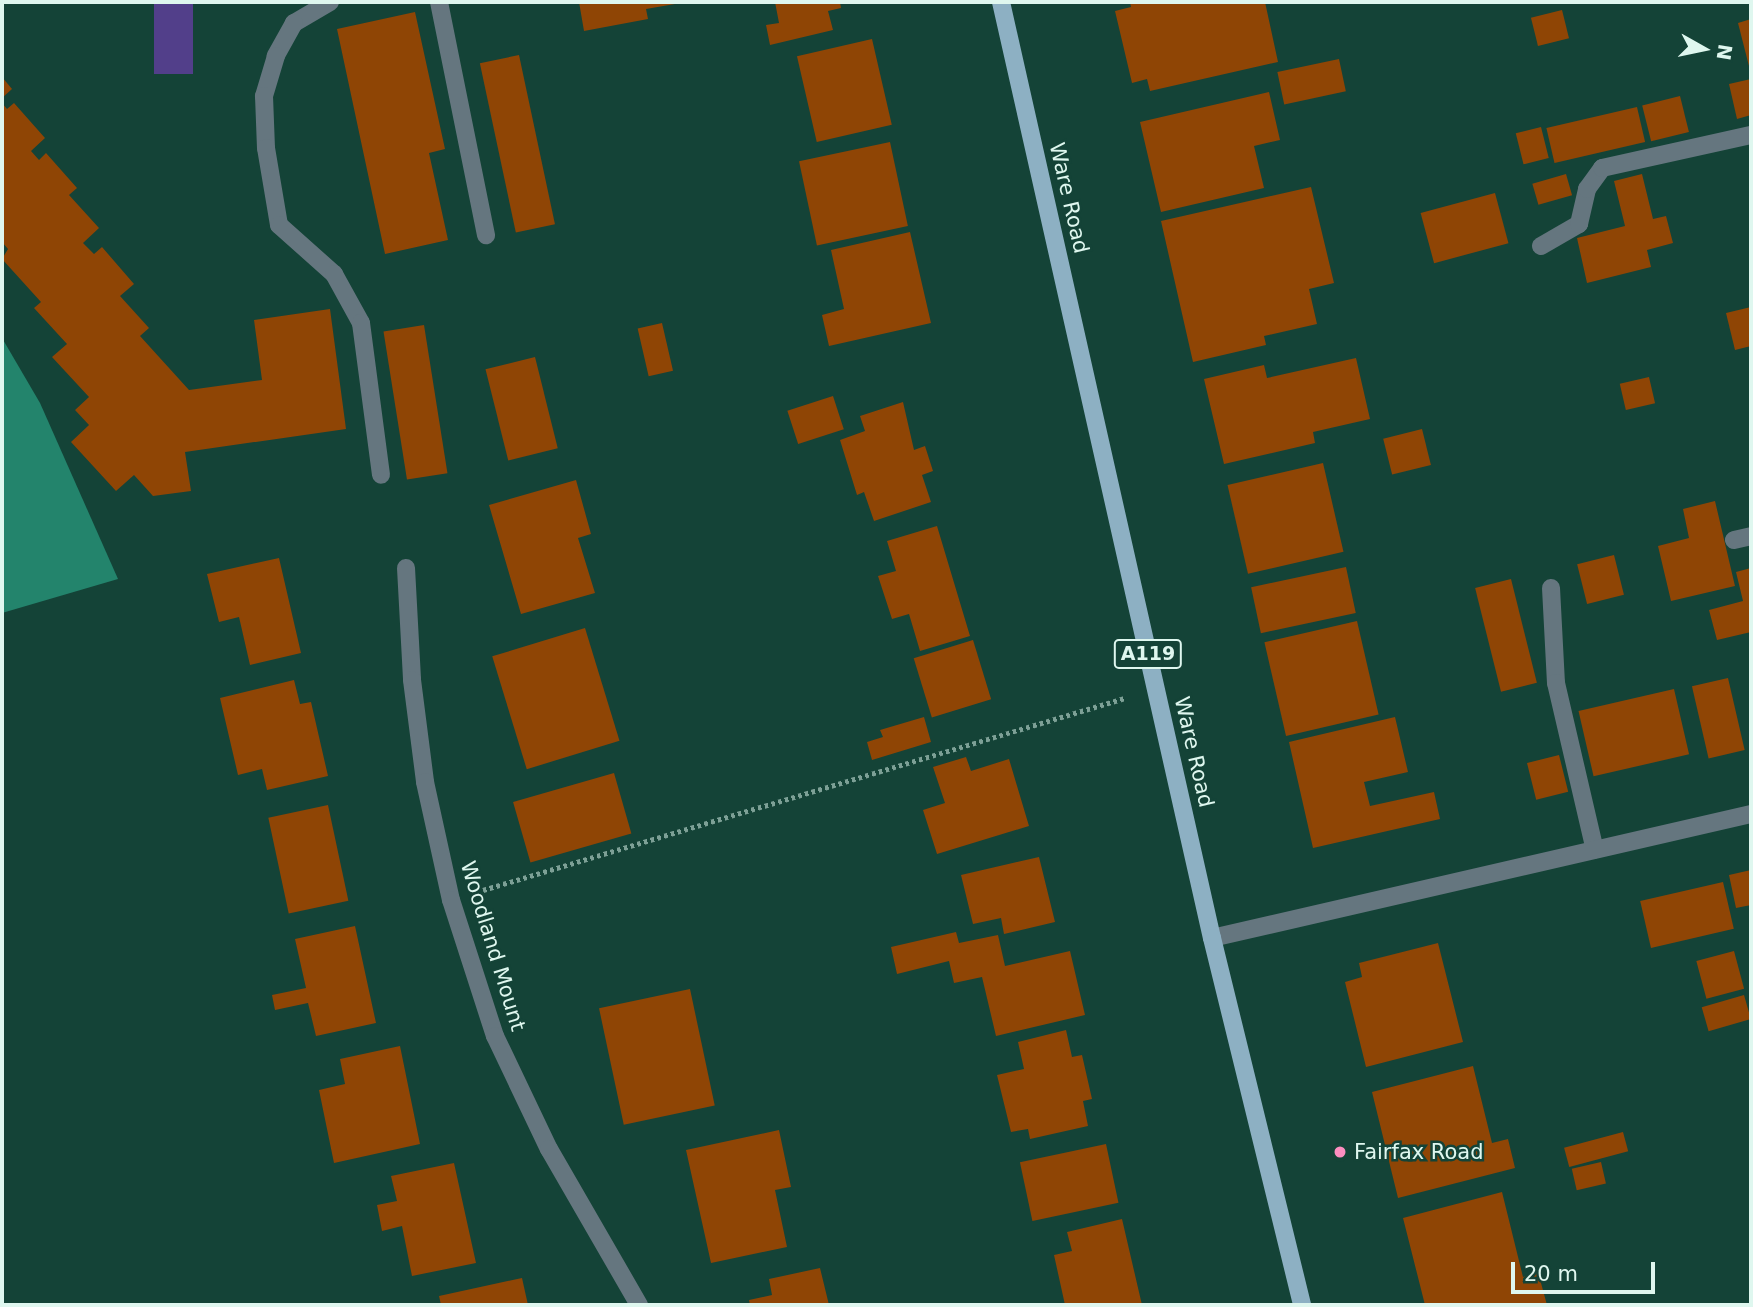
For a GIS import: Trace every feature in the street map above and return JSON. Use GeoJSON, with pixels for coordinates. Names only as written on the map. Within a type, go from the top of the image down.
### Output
{"type":"FeatureCollection","features":[{"type":"Feature","properties":{"kind":"main road","name":"Ware Road"},"geometry":{"type":"LineString","coordinates":[[1000,2],[1212,938],[1302,1305]]}},
{"type":"Feature","properties":{"kind":"street"},"geometry":{"type":"LineString","coordinates":[[439,2],[486,235]]}},
{"type":"Feature","properties":{"kind":"street"},"geometry":{"type":"LineString","coordinates":[[318,4],[294,23],[276,56],[264,96],[266,148],[279,225],[334,274],[360,323],[381,475]]}},
{"type":"Feature","properties":{"kind":"street"},"geometry":{"type":"LineString","coordinates":[[1541,246],[1579,224],[1587,189],[1602,168],[1751,135]]}},
{"type":"Feature","properties":{"kind":"street","name":"Woodland Mount"},"geometry":{"type":"LineString","coordinates":[[406,568],[412,680],[425,782],[451,900],[495,1036],[549,1149],[639,1305]]}},
{"type":"Feature","properties":{"kind":"street"},"geometry":{"type":"LineString","coordinates":[[1551,588],[1556,683],[1595,850]]}},
{"type":"Feature","properties":{"kind":"street"},"geometry":{"type":"LineString","coordinates":[[1212,938],[1751,814]]}},
{"type":"Feature","properties":{"kind":"path"},"geometry":{"type":"LineString","coordinates":[[487,889],[1107,703]]}},
{"type":"Feature","properties":{"kind":"green space"},"geometry":{"type":"Polygon","coordinates":[[[2,338],[40,403],[118,579],[2,613],[2,338]]]}},
{"type":"Feature","properties":{"kind":"shaded area"},"geometry":{"type":"Polygon","coordinates":[[[154,2],[193,2],[193,74],[154,74],[154,2]]]}},
{"type":"Feature","properties":{"kind":"building"},"geometry":{"type":"Polygon","coordinates":[[[579,2],[675,4],[646,9],[648,19],[584,31],[579,2]]]}},
{"type":"Feature","properties":{"kind":"building"},"geometry":{"type":"Polygon","coordinates":[[[775,2],[840,2],[841,8],[828,11],[833,30],[770,45],[766,25],[779,23],[775,2]]]}},
{"type":"Feature","properties":{"kind":"building"},"geometry":{"type":"Polygon","coordinates":[[[1130,2],[1265,2],[1278,62],[1150,91],[1147,79],[1132,83],[1115,11],[1131,7],[1130,2]]]}},
{"type":"Feature","properties":{"kind":"building"},"geometry":{"type":"Polygon","coordinates":[[[1562,10],[1569,38],[1538,46],[1531,18],[1562,10]]]}},
{"type":"Feature","properties":{"kind":"building"},"geometry":{"type":"Polygon","coordinates":[[[415,12],[445,149],[429,153],[448,240],[385,254],[337,29],[415,12]]]}},
{"type":"Feature","properties":{"kind":"building"},"geometry":{"type":"Polygon","coordinates":[[[1751,19],[1751,70],[1750,70],[1738,23],[1751,19]]]}},
{"type":"Feature","properties":{"kind":"building"},"geometry":{"type":"Polygon","coordinates":[[[872,39],[892,125],[817,142],[797,56],[872,39]]]}},
{"type":"Feature","properties":{"kind":"building"},"geometry":{"type":"Polygon","coordinates":[[[519,55],[555,224],[516,233],[480,63],[519,55]]]}},
{"type":"Feature","properties":{"kind":"building"},"geometry":{"type":"Polygon","coordinates":[[[1339,59],[1346,91],[1284,104],[1277,72],[1339,59]]]}},
{"type":"Feature","properties":{"kind":"building"},"geometry":{"type":"Polygon","coordinates":[[[2,77],[12,89],[2,98],[2,77]]]}},
{"type":"Feature","properties":{"kind":"building"},"geometry":{"type":"Polygon","coordinates":[[[1751,79],[1751,115],[1737,119],[1729,84],[1751,79]]]}},
{"type":"Feature","properties":{"kind":"building"},"geometry":{"type":"Polygon","coordinates":[[[1269,92],[1280,140],[1254,146],[1264,188],[1161,212],[1140,122],[1269,92]]]}},
{"type":"Feature","properties":{"kind":"building"},"geometry":{"type":"Polygon","coordinates":[[[1680,96],[1689,132],[1651,141],[1642,105],[1680,96]]]}},
{"type":"Feature","properties":{"kind":"building"},"geometry":{"type":"Polygon","coordinates":[[[2,103],[7,109],[14,103],[45,138],[31,151],[39,160],[46,153],[77,188],[69,195],[99,228],[83,243],[94,254],[102,247],[134,284],[120,296],[149,328],[140,336],[189,390],[262,380],[254,320],[330,309],[346,429],[185,452],[191,491],[153,496],[134,475],[116,491],[71,442],[89,425],[75,410],[89,397],[52,357],[67,344],[34,308],[41,302],[2,259],[8,249],[2,242],[2,103]]]}},
{"type":"Feature","properties":{"kind":"building"},"geometry":{"type":"Polygon","coordinates":[[[1637,107],[1645,142],[1554,163],[1546,128],[1637,107]]]}},
{"type":"Feature","properties":{"kind":"building"},"geometry":{"type":"Polygon","coordinates":[[[1541,127],[1549,158],[1524,164],[1516,133],[1541,127]]]}},
{"type":"Feature","properties":{"kind":"building"},"geometry":{"type":"Polygon","coordinates":[[[890,142],[908,226],[817,245],[799,161],[890,142]]]}},
{"type":"Feature","properties":{"kind":"building"},"geometry":{"type":"Polygon","coordinates":[[[1566,174],[1572,195],[1538,205],[1532,184],[1566,174]]]}},
{"type":"Feature","properties":{"kind":"building"},"geometry":{"type":"Polygon","coordinates":[[[1642,174],[1653,219],[1666,216],[1673,243],[1647,250],[1651,267],[1587,283],[1577,238],[1625,226],[1614,181],[1642,174]]]}},
{"type":"Feature","properties":{"kind":"building"},"geometry":{"type":"Polygon","coordinates":[[[1311,187],[1334,283],[1309,289],[1317,324],[1264,336],[1266,345],[1193,362],[1161,221],[1311,187]]]}},
{"type":"Feature","properties":{"kind":"building"},"geometry":{"type":"Polygon","coordinates":[[[1495,193],[1508,243],[1434,263],[1421,213],[1495,193]]]}},
{"type":"Feature","properties":{"kind":"building"},"geometry":{"type":"Polygon","coordinates":[[[910,232],[931,323],[829,346],[822,315],[844,309],[831,250],[910,232]]]}},
{"type":"Feature","properties":{"kind":"building"},"geometry":{"type":"Polygon","coordinates":[[[1751,307],[1751,346],[1735,350],[1726,313],[1751,307]]]}},
{"type":"Feature","properties":{"kind":"building"},"geometry":{"type":"Polygon","coordinates":[[[662,323],[673,371],[649,376],[638,329],[662,323]]]}},
{"type":"Feature","properties":{"kind":"building"},"geometry":{"type":"Polygon","coordinates":[[[424,325],[447,473],[407,480],[384,331],[424,325]]]}},
{"type":"Feature","properties":{"kind":"building"},"geometry":{"type":"Polygon","coordinates":[[[535,357],[558,448],[508,461],[486,369],[535,357]]]}},
{"type":"Feature","properties":{"kind":"building"},"geometry":{"type":"Polygon","coordinates":[[[1356,358],[1370,419],[1313,432],[1315,443],[1224,464],[1204,379],[1264,365],[1267,378],[1356,358]]]}},
{"type":"Feature","properties":{"kind":"building"},"geometry":{"type":"Polygon","coordinates":[[[1649,377],[1655,403],[1626,410],[1620,384],[1649,377]]]}},
{"type":"Feature","properties":{"kind":"building"},"geometry":{"type":"Polygon","coordinates":[[[833,396],[844,429],[798,444],[787,411],[833,396]]]}},
{"type":"Feature","properties":{"kind":"building"},"geometry":{"type":"Polygon","coordinates":[[[903,402],[914,450],[925,446],[933,471],[922,475],[931,502],[874,521],[864,492],[857,495],[840,440],[865,431],[860,416],[903,402]]]}},
{"type":"Feature","properties":{"kind":"building"},"geometry":{"type":"Polygon","coordinates":[[[1422,429],[1431,465],[1392,475],[1383,439],[1422,429]]]}},
{"type":"Feature","properties":{"kind":"building"},"geometry":{"type":"Polygon","coordinates":[[[1323,463],[1343,552],[1248,574],[1228,485],[1323,463]]]}},
{"type":"Feature","properties":{"kind":"building"},"geometry":{"type":"Polygon","coordinates":[[[576,480],[591,534],[578,538],[595,593],[521,614],[489,505],[576,480]]]}},
{"type":"Feature","properties":{"kind":"building"},"geometry":{"type":"Polygon","coordinates":[[[1715,501],[1735,586],[1671,601],[1658,546],[1689,538],[1683,509],[1715,501]]]}},
{"type":"Feature","properties":{"kind":"building"},"geometry":{"type":"Polygon","coordinates":[[[937,526],[970,636],[920,651],[909,614],[892,619],[878,576],[896,571],[887,541],[937,526]]]}},
{"type":"Feature","properties":{"kind":"building"},"geometry":{"type":"Polygon","coordinates":[[[1614,555],[1624,595],[1587,604],[1577,564],[1614,555]]]}},
{"type":"Feature","properties":{"kind":"building"},"geometry":{"type":"Polygon","coordinates":[[[279,558],[301,653],[250,665],[239,617],[219,622],[207,574],[279,558]]]}},
{"type":"Feature","properties":{"kind":"building"},"geometry":{"type":"Polygon","coordinates":[[[1346,567],[1356,613],[1261,633],[1251,587],[1346,567]]]}},
{"type":"Feature","properties":{"kind":"building"},"geometry":{"type":"Polygon","coordinates":[[[1751,568],[1751,632],[1717,640],[1709,610],[1743,601],[1736,572],[1751,568]]]}},
{"type":"Feature","properties":{"kind":"building"},"geometry":{"type":"Polygon","coordinates":[[[1511,579],[1537,683],[1501,692],[1475,588],[1511,579]]]}},
{"type":"Feature","properties":{"kind":"building"},"geometry":{"type":"Polygon","coordinates":[[[1357,621],[1379,715],[1286,736],[1264,642],[1357,621]]]}},
{"type":"Feature","properties":{"kind":"building"},"geometry":{"type":"Polygon","coordinates":[[[585,628],[619,741],[527,769],[492,656],[585,628]]]}},
{"type":"Feature","properties":{"kind":"building"},"geometry":{"type":"Polygon","coordinates":[[[973,640],[991,699],[932,717],[914,658],[973,640]]]}},
{"type":"Feature","properties":{"kind":"building"},"geometry":{"type":"Polygon","coordinates":[[[1728,678],[1745,750],[1709,758],[1692,686],[1728,678]]]}},
{"type":"Feature","properties":{"kind":"building"},"geometry":{"type":"Polygon","coordinates":[[[294,680],[300,704],[311,702],[328,776],[267,790],[262,769],[238,775],[220,698],[294,680]]]}},
{"type":"Feature","properties":{"kind":"building"},"geometry":{"type":"Polygon","coordinates":[[[1674,689],[1689,754],[1594,776],[1579,711],[1674,689]]]}},
{"type":"Feature","properties":{"kind":"building"},"geometry":{"type":"Polygon","coordinates":[[[924,717],[931,742],[872,760],[867,742],[883,737],[880,730],[924,717]]]}},
{"type":"Feature","properties":{"kind":"building"},"geometry":{"type":"Polygon","coordinates":[[[1395,717],[1408,772],[1364,782],[1370,806],[1434,792],[1440,819],[1313,848],[1289,742],[1395,717]]]}},
{"type":"Feature","properties":{"kind":"building"},"geometry":{"type":"Polygon","coordinates":[[[1559,755],[1568,792],[1536,800],[1527,763],[1559,755]]]}},
{"type":"Feature","properties":{"kind":"building"},"geometry":{"type":"Polygon","coordinates":[[[966,757],[971,771],[1009,759],[1029,826],[937,854],[923,810],[945,803],[933,767],[966,757]]]}},
{"type":"Feature","properties":{"kind":"building"},"geometry":{"type":"Polygon","coordinates":[[[614,773],[631,834],[530,863],[513,802],[614,773]]]}},
{"type":"Feature","properties":{"kind":"building"},"geometry":{"type":"Polygon","coordinates":[[[328,805],[348,901],[289,914],[268,818],[328,805]]]}},
{"type":"Feature","properties":{"kind":"building"},"geometry":{"type":"Polygon","coordinates":[[[1039,857],[1055,922],[1004,934],[1001,918],[973,924],[961,875],[1039,857]]]}},
{"type":"Feature","properties":{"kind":"building"},"geometry":{"type":"Polygon","coordinates":[[[1751,870],[1751,905],[1736,908],[1729,875],[1751,870]]]}},
{"type":"Feature","properties":{"kind":"building"},"geometry":{"type":"Polygon","coordinates":[[[1723,882],[1734,929],[1651,948],[1640,901],[1723,882]]]}},
{"type":"Feature","properties":{"kind":"building"},"geometry":{"type":"Polygon","coordinates":[[[355,926],[376,1023],[316,1036],[308,1003],[275,1010],[272,995],[306,988],[295,939],[355,926]]]}},
{"type":"Feature","properties":{"kind":"building"},"geometry":{"type":"Polygon","coordinates":[[[956,932],[959,943],[998,935],[1005,966],[1070,951],[1085,1015],[996,1036],[982,977],[954,983],[949,961],[897,974],[891,947],[956,932]]]}},
{"type":"Feature","properties":{"kind":"building"},"geometry":{"type":"Polygon","coordinates":[[[1438,943],[1463,1042],[1366,1067],[1345,982],[1362,977],[1359,963],[1438,943]]]}},
{"type":"Feature","properties":{"kind":"building"},"geometry":{"type":"Polygon","coordinates":[[[1734,951],[1744,989],[1706,999],[1696,961],[1734,951]]]}},
{"type":"Feature","properties":{"kind":"building"},"geometry":{"type":"Polygon","coordinates":[[[690,989],[715,1105],[624,1125],[599,1008],[690,989]]]}},
{"type":"Feature","properties":{"kind":"building"},"geometry":{"type":"Polygon","coordinates":[[[1744,995],[1751,1019],[1709,1031],[1702,1007],[1744,995]]]}},
{"type":"Feature","properties":{"kind":"building"},"geometry":{"type":"Polygon","coordinates":[[[1066,1030],[1072,1057],[1082,1055],[1092,1099],[1083,1101],[1088,1126],[1030,1139],[1028,1129],[1011,1132],[997,1075],[1024,1069],[1018,1042],[1066,1030]]]}},
{"type":"Feature","properties":{"kind":"building"},"geometry":{"type":"Polygon","coordinates":[[[400,1046],[420,1144],[334,1163],[319,1090],[345,1084],[340,1059],[400,1046]]]}},
{"type":"Feature","properties":{"kind":"building"},"geometry":{"type":"Polygon","coordinates":[[[1473,1066],[1492,1143],[1508,1139],[1515,1168],[1398,1198],[1372,1092],[1473,1066]]]}},
{"type":"Feature","properties":{"kind":"building"},"geometry":{"type":"Polygon","coordinates":[[[779,1130],[791,1187],[775,1190],[787,1247],[711,1263],[686,1150],[779,1130]]]}},
{"type":"Feature","properties":{"kind":"building"},"geometry":{"type":"Polygon","coordinates":[[[1623,1132],[1628,1151],[1569,1167],[1564,1148],[1623,1132]]]}},
{"type":"Feature","properties":{"kind":"building"},"geometry":{"type":"Polygon","coordinates":[[[1106,1144],[1118,1203],[1032,1221],[1020,1162],[1106,1144]]]}},
{"type":"Feature","properties":{"kind":"building"},"geometry":{"type":"Polygon","coordinates":[[[1601,1162],[1606,1183],[1577,1190],[1572,1169],[1601,1162]]]}},
{"type":"Feature","properties":{"kind":"building"},"geometry":{"type":"Polygon","coordinates":[[[454,1163],[476,1263],[412,1276],[402,1226],[382,1231],[377,1205],[397,1201],[391,1176],[454,1163]]]}},
{"type":"Feature","properties":{"kind":"building"},"geometry":{"type":"Polygon","coordinates":[[[1502,1192],[1523,1277],[1538,1272],[1547,1305],[1425,1305],[1403,1218],[1502,1192]]]}},
{"type":"Feature","properties":{"kind":"building"},"geometry":{"type":"Polygon","coordinates":[[[1122,1219],[1142,1305],[1065,1305],[1054,1255],[1072,1251],[1067,1232],[1122,1219]]]}},
{"type":"Feature","properties":{"kind":"building"},"geometry":{"type":"Polygon","coordinates":[[[820,1268],[829,1305],[750,1305],[749,1300],[772,1295],[769,1279],[820,1268]]]}},
{"type":"Feature","properties":{"kind":"building"},"geometry":{"type":"Polygon","coordinates":[[[522,1278],[528,1305],[441,1305],[439,1296],[522,1278]]]}},
{"type":"Feature","properties":{"kind":"place","name":"Fairfax Road"},"geometry":{"type":"Point","coordinates":[1340,1152]}}]}
